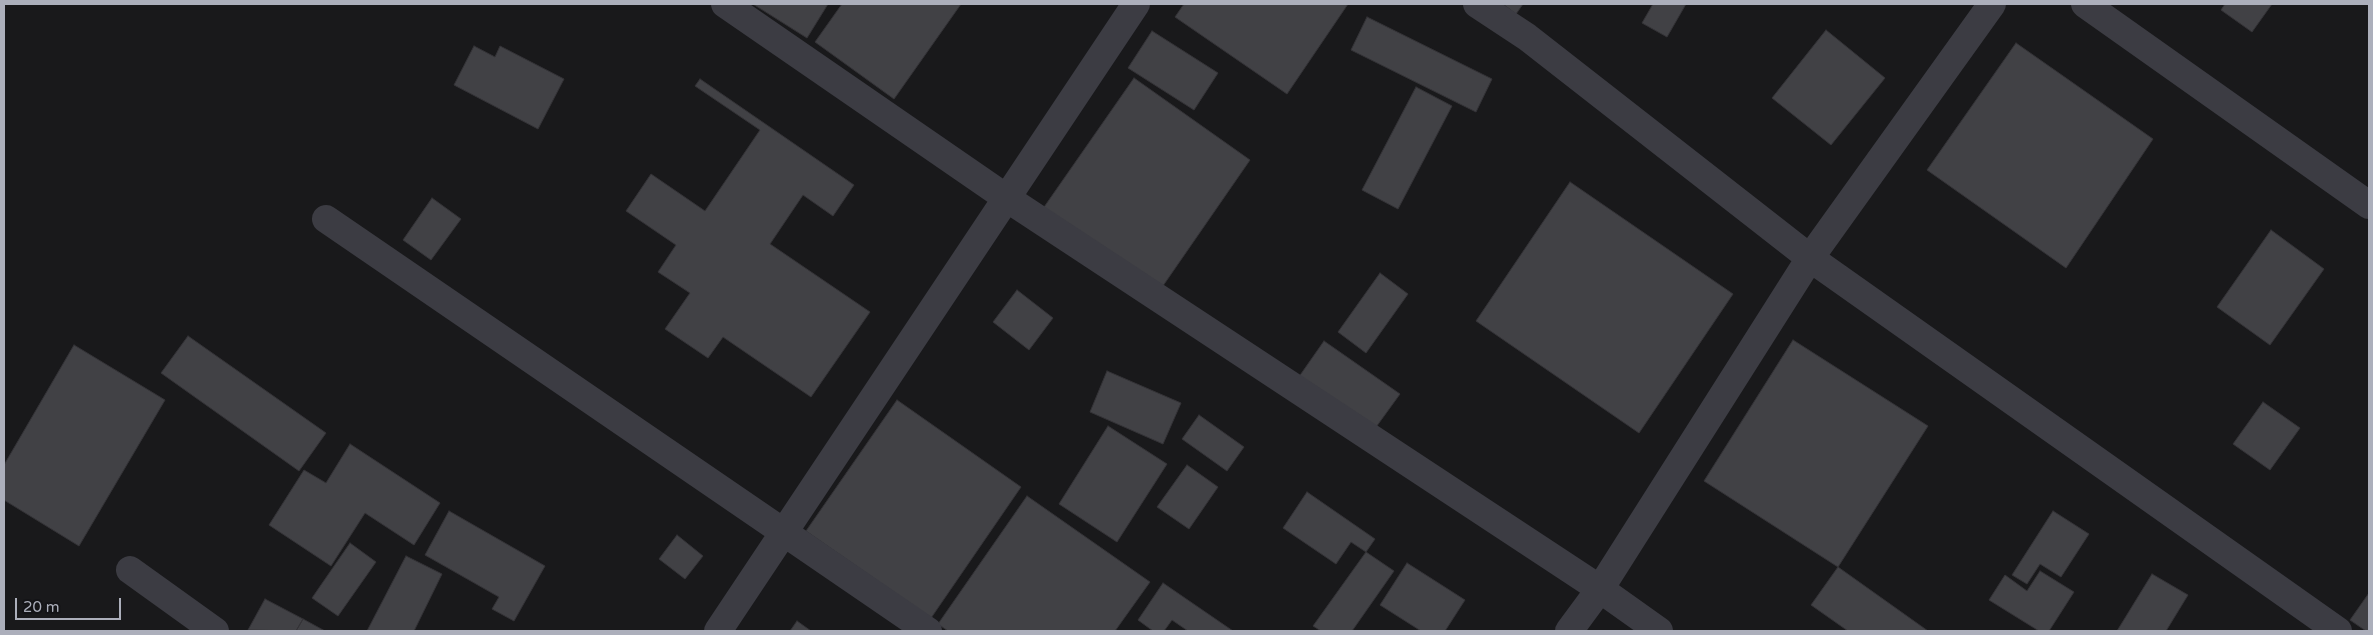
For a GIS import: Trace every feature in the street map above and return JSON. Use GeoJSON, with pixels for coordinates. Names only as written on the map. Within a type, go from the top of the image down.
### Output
{"type":"FeatureCollection","features":[{"type":"Feature","properties":{"kind":"street"},"geometry":{"type":"LineString","coordinates":[[725,4],[1008,199],[1600,590],[1659,631]]}},
{"type":"Feature","properties":{"kind":"street"},"geometry":{"type":"LineString","coordinates":[[718,631],[1008,199],[1136,4]]}},
{"type":"Feature","properties":{"kind":"street"},"geometry":{"type":"LineString","coordinates":[[1478,4],[1528,37],[1810,258],[2338,631]]}},
{"type":"Feature","properties":{"kind":"street"},"geometry":{"type":"LineString","coordinates":[[1569,631],[1600,590],[1810,258],[1992,4]]}},
{"type":"Feature","properties":{"kind":"street"},"geometry":{"type":"LineString","coordinates":[[2085,4],[2369,205]]}},
{"type":"Feature","properties":{"kind":"street"},"geometry":{"type":"LineString","coordinates":[[326,219],[928,631]]}},
{"type":"Feature","properties":{"kind":"street"},"geometry":{"type":"LineString","coordinates":[[130,570],[215,631]]}},
{"type":"Feature","properties":{"kind":"building"},"geometry":{"type":"Polygon","coordinates":[[[753,4],[828,4],[807,38],[753,4]]]}},
{"type":"Feature","properties":{"kind":"building"},"geometry":{"type":"Polygon","coordinates":[[[842,4],[961,4],[894,99],[815,42],[842,4]]]}},
{"type":"Feature","properties":{"kind":"building"},"geometry":{"type":"Polygon","coordinates":[[[1184,4],[1348,4],[1287,94],[1175,17],[1184,4]]]}},
{"type":"Feature","properties":{"kind":"building"},"geometry":{"type":"Polygon","coordinates":[[[1503,4],[1523,4],[1516,14],[1503,4]]]}},
{"type":"Feature","properties":{"kind":"building"},"geometry":{"type":"Polygon","coordinates":[[[1653,4],[1686,4],[1667,37],[1642,23],[1653,4]]]}},
{"type":"Feature","properties":{"kind":"building"},"geometry":{"type":"Polygon","coordinates":[[[2225,4],[2272,4],[2252,32],[2221,10],[2225,4]]]}},
{"type":"Feature","properties":{"kind":"building"},"geometry":{"type":"Polygon","coordinates":[[[1367,17],[1492,79],[1476,112],[1351,50],[1367,17]]]}},
{"type":"Feature","properties":{"kind":"building"},"geometry":{"type":"Polygon","coordinates":[[[1826,30],[1885,78],[1831,145],[1772,98],[1826,30]]]}},
{"type":"Feature","properties":{"kind":"building"},"geometry":{"type":"Polygon","coordinates":[[[1152,31],[1218,73],[1194,110],[1128,68],[1152,31]]]}},
{"type":"Feature","properties":{"kind":"building"},"geometry":{"type":"Polygon","coordinates":[[[2016,43],[2153,139],[2066,268],[1927,170],[2016,43]]]}},
{"type":"Feature","properties":{"kind":"building"},"geometry":{"type":"Polygon","coordinates":[[[474,46],[495,57],[500,46],[564,79],[538,129],[454,85],[474,46]]]}},
{"type":"Feature","properties":{"kind":"building"},"geometry":{"type":"Polygon","coordinates":[[[1134,78],[1250,160],[1158,293],[1042,210],[1134,78]]]}},
{"type":"Feature","properties":{"kind":"building"},"geometry":{"type":"Polygon","coordinates":[[[700,79],[854,185],[833,216],[803,195],[770,244],[870,312],[811,397],[723,337],[708,358],[665,329],[690,293],[658,272],[676,245],[626,211],[651,174],[705,211],[760,130],[695,86],[700,79]]]}},
{"type":"Feature","properties":{"kind":"building"},"geometry":{"type":"Polygon","coordinates":[[[1416,87],[1452,106],[1398,209],[1362,190],[1416,87]]]}},
{"type":"Feature","properties":{"kind":"building"},"geometry":{"type":"Polygon","coordinates":[[[1570,182],[1733,294],[1639,433],[1476,321],[1570,182]]]}},
{"type":"Feature","properties":{"kind":"building"},"geometry":{"type":"Polygon","coordinates":[[[432,198],[461,219],[431,260],[403,240],[432,198]]]}},
{"type":"Feature","properties":{"kind":"building"},"geometry":{"type":"Polygon","coordinates":[[[2271,230],[2324,269],[2270,345],[2217,307],[2271,230]]]}},
{"type":"Feature","properties":{"kind":"building"},"geometry":{"type":"Polygon","coordinates":[[[1380,273],[1408,294],[1366,353],[1338,332],[1380,273]]]}},
{"type":"Feature","properties":{"kind":"building"},"geometry":{"type":"Polygon","coordinates":[[[1017,290],[1053,318],[1029,350],[993,322],[1017,290]]]}},
{"type":"Feature","properties":{"kind":"building"},"geometry":{"type":"Polygon","coordinates":[[[188,336],[326,433],[299,471],[161,373],[188,336]]]}},
{"type":"Feature","properties":{"kind":"building"},"geometry":{"type":"Polygon","coordinates":[[[1793,340],[1928,426],[1838,567],[1704,481],[1793,340]]]}},
{"type":"Feature","properties":{"kind":"building"},"geometry":{"type":"Polygon","coordinates":[[[1324,341],[1400,394],[1371,434],[1296,381],[1324,341]]]}},
{"type":"Feature","properties":{"kind":"building"},"geometry":{"type":"Polygon","coordinates":[[[74,345],[165,400],[79,546],[4,500],[4,465],[74,345]]]}},
{"type":"Feature","properties":{"kind":"building"},"geometry":{"type":"Polygon","coordinates":[[[1107,371],[1181,403],[1163,444],[1090,412],[1107,371]]]}},
{"type":"Feature","properties":{"kind":"building"},"geometry":{"type":"Polygon","coordinates":[[[897,400],[1021,487],[931,618],[806,531],[897,400]]]}},
{"type":"Feature","properties":{"kind":"building"},"geometry":{"type":"Polygon","coordinates":[[[2263,402],[2300,428],[2270,470],[2233,444],[2263,402]]]}},
{"type":"Feature","properties":{"kind":"building"},"geometry":{"type":"Polygon","coordinates":[[[1199,415],[1244,447],[1227,471],[1182,439],[1199,415]]]}},
{"type":"Feature","properties":{"kind":"building"},"geometry":{"type":"Polygon","coordinates":[[[1108,426],[1167,464],[1117,542],[1059,504],[1108,426]]]}},
{"type":"Feature","properties":{"kind":"building"},"geometry":{"type":"Polygon","coordinates":[[[350,444],[440,503],[414,545],[365,513],[331,566],[269,525],[304,470],[326,483],[350,444]]]}},
{"type":"Feature","properties":{"kind":"building"},"geometry":{"type":"Polygon","coordinates":[[[1187,465],[1218,487],[1189,529],[1157,507],[1187,465]]]}},
{"type":"Feature","properties":{"kind":"building"},"geometry":{"type":"Polygon","coordinates":[[[1307,492],[1375,539],[1366,552],[1351,542],[1336,564],[1283,528],[1307,492]]]}},
{"type":"Feature","properties":{"kind":"building"},"geometry":{"type":"Polygon","coordinates":[[[1027,496],[1150,582],[1115,631],[948,631],[938,624],[1027,496]]]}},
{"type":"Feature","properties":{"kind":"building"},"geometry":{"type":"Polygon","coordinates":[[[449,511],[545,566],[514,621],[492,609],[499,597],[425,555],[449,511]]]}},
{"type":"Feature","properties":{"kind":"building"},"geometry":{"type":"Polygon","coordinates":[[[2053,511],[2089,534],[2061,577],[2040,564],[2027,584],[2012,575],[2053,511]]]}},
{"type":"Feature","properties":{"kind":"building"},"geometry":{"type":"Polygon","coordinates":[[[677,535],[703,556],[685,579],[659,559],[677,535]]]}},
{"type":"Feature","properties":{"kind":"building"},"geometry":{"type":"Polygon","coordinates":[[[350,543],[376,562],[338,616],[312,598],[350,543]]]}},
{"type":"Feature","properties":{"kind":"building"},"geometry":{"type":"Polygon","coordinates":[[[1366,552],[1394,571],[1352,631],[1321,631],[1313,626],[1366,552]]]}},
{"type":"Feature","properties":{"kind":"building"},"geometry":{"type":"Polygon","coordinates":[[[406,556],[442,574],[414,631],[367,631],[406,556]]]}},
{"type":"Feature","properties":{"kind":"building"},"geometry":{"type":"Polygon","coordinates":[[[1407,563],[1465,600],[1445,631],[1421,631],[1380,605],[1407,563]]]}},
{"type":"Feature","properties":{"kind":"building"},"geometry":{"type":"Polygon","coordinates":[[[1838,567],[1928,631],[1848,631],[1811,605],[1838,567]]]}},
{"type":"Feature","properties":{"kind":"building"},"geometry":{"type":"Polygon","coordinates":[[[2040,571],[2074,592],[2049,631],[2039,631],[1989,600],[2005,575],[2027,591],[2040,571]]]}},
{"type":"Feature","properties":{"kind":"building"},"geometry":{"type":"Polygon","coordinates":[[[2152,574],[2188,595],[2166,631],[2117,631],[2152,574]]]}},
{"type":"Feature","properties":{"kind":"building"},"geometry":{"type":"Polygon","coordinates":[[[1163,583],[1233,631],[1188,631],[1172,620],[1164,631],[1153,631],[1138,620],[1163,583]]]}},
{"type":"Feature","properties":{"kind":"building"},"geometry":{"type":"Polygon","coordinates":[[[2369,593],[2369,631],[2366,631],[2350,620],[2369,593]]]}},
{"type":"Feature","properties":{"kind":"building"},"geometry":{"type":"Polygon","coordinates":[[[265,599],[303,619],[296,631],[248,630],[265,599]]]}},
{"type":"Feature","properties":{"kind":"building"},"geometry":{"type":"Polygon","coordinates":[[[303,619],[325,631],[296,631],[303,619]]]}},
{"type":"Feature","properties":{"kind":"building"},"geometry":{"type":"Polygon","coordinates":[[[797,621],[811,631],[790,631],[797,621]]]}}]}
